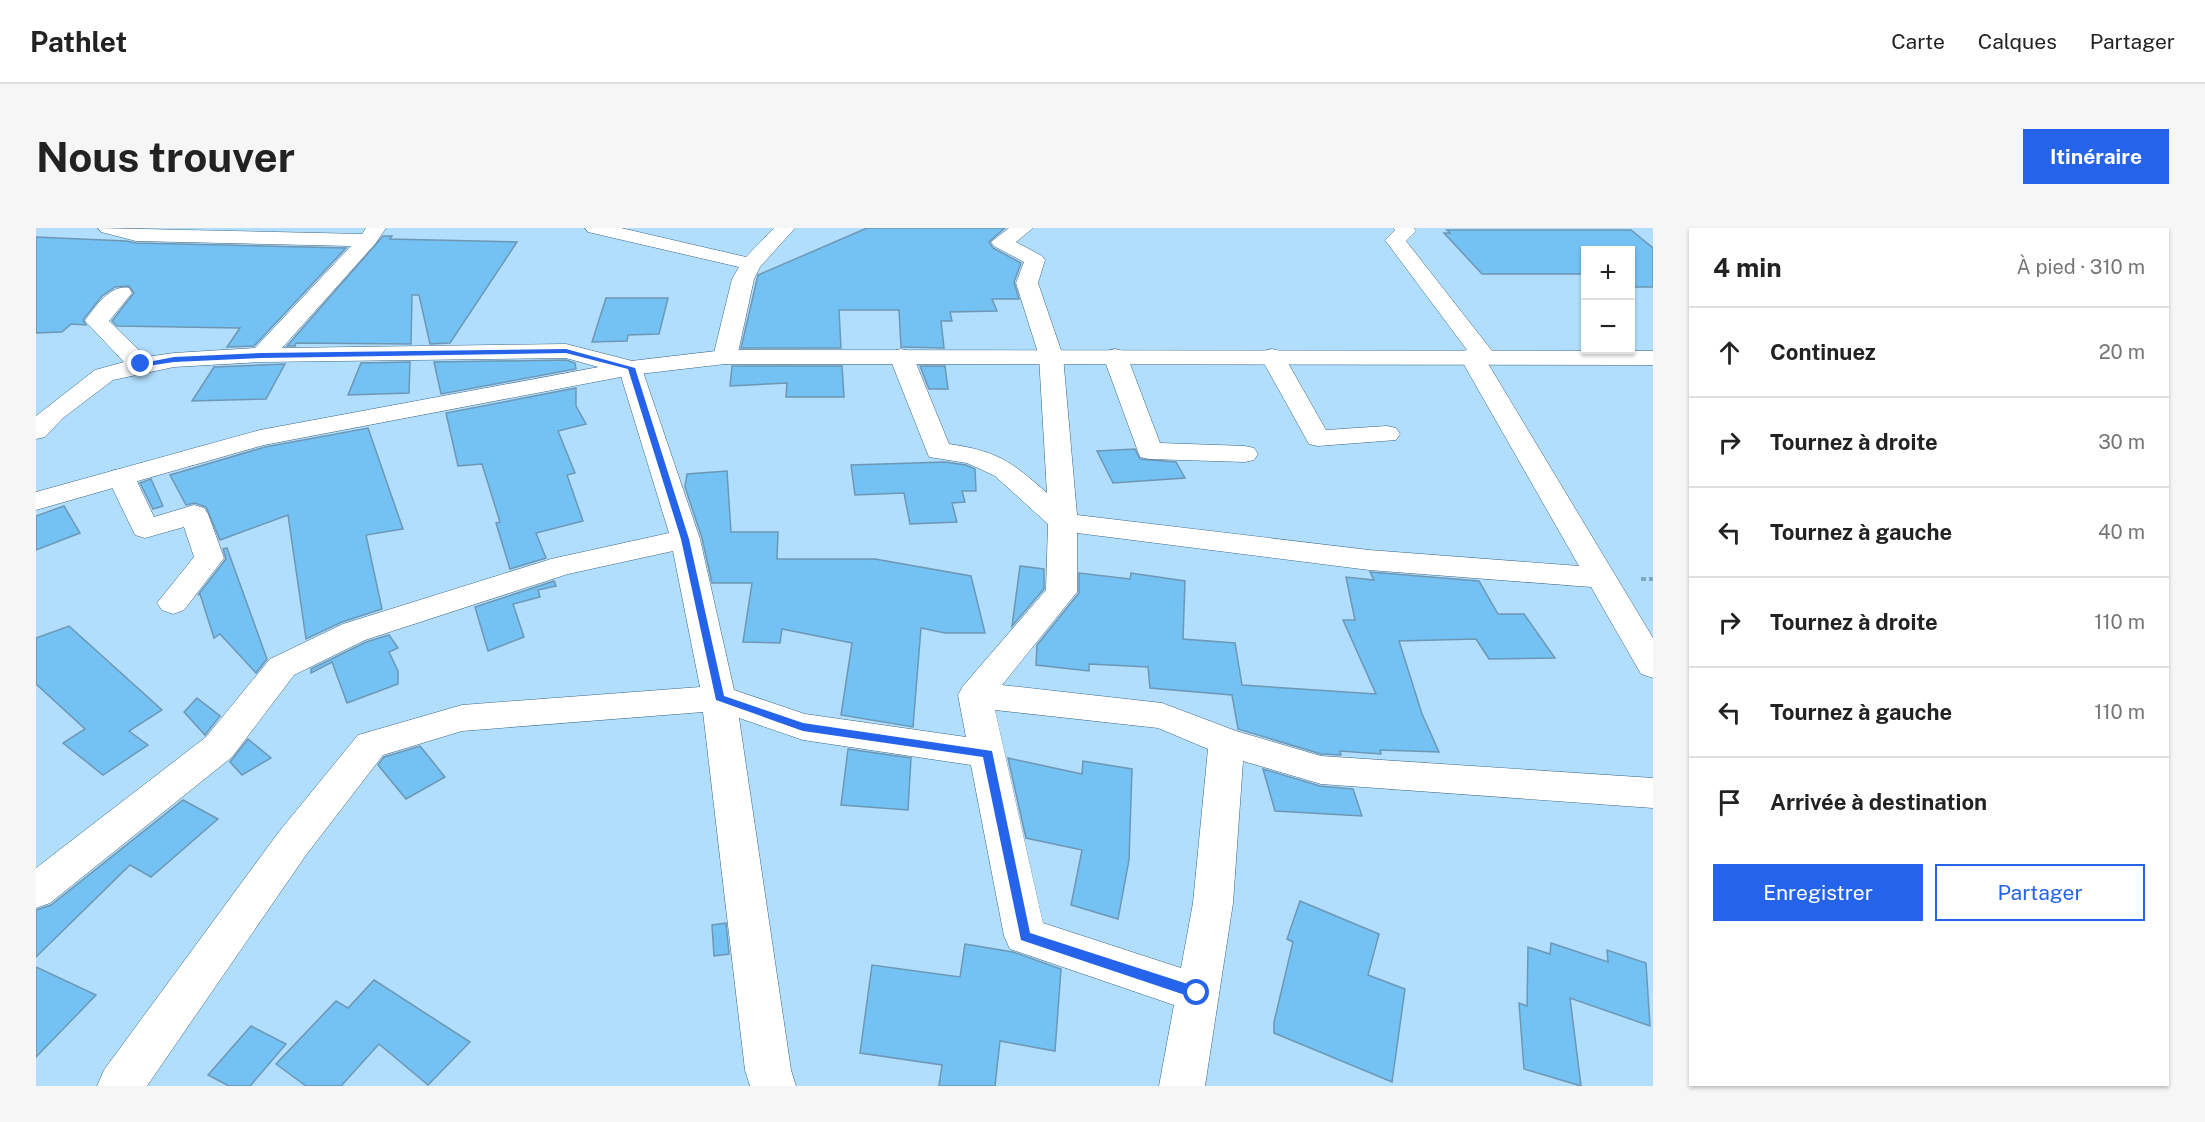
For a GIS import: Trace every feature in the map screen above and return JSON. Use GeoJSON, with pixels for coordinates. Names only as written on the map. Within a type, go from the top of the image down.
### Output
{"type":"FeatureCollection","features":[{"type":"Feature","properties":{"kind":"street"},"geometry":{"type":"LineString","coordinates":[[108,228],[136,235],[372,234]]}},
{"type":"Feature","properties":{"kind":"street"},"geometry":{"type":"LineString","coordinates":[[595,228],[751,264]]}},
{"type":"Feature","properties":{"kind":"street"},"geometry":{"type":"LineString","coordinates":[[725,357],[743,279],[751,264],[784,228]]}},
{"type":"Feature","properties":{"kind":"street"},"geometry":{"type":"LineString","coordinates":[[975,695],[1061,592],[1063,522],[1052,356],[1027,283],[1035,260],[1001,242],[1023,228]]}},
{"type":"Feature","properties":{"kind":"street"},"geometry":{"type":"LineString","coordinates":[[1403,228],[1406,231],[1395,240],[1478,356],[1653,666]]}},
{"type":"Feature","properties":{"kind":"street"},"geometry":{"type":"LineString","coordinates":[[262,356],[372,234]]}},
{"type":"Feature","properties":{"kind":"street"},"geometry":{"type":"LineString","coordinates":[[121,293],[96,321],[141,364]]}},
{"type":"Feature","properties":{"kind":"street"},"geometry":{"type":"LineString","coordinates":[[36,431],[45,412],[104,375],[141,364],[174,360],[262,356],[566,351],[632,368]]}},
{"type":"Feature","properties":{"kind":"street"},"geometry":{"type":"LineString","coordinates":[[902,356],[938,452],[973,456],[1005,470],[1063,522],[1369,560],[1602,578]]}},
{"type":"Feature","properties":{"kind":"street"},"geometry":{"type":"LineString","coordinates":[[1115,356],[1149,451],[1245,454]]}},
{"type":"Feature","properties":{"kind":"street"},"geometry":{"type":"LineString","coordinates":[[1272,356],[1318,438],[1387,434]]}},
{"type":"Feature","properties":{"kind":"street"},"geometry":{"type":"LineString","coordinates":[[36,501],[260,438],[632,368],[725,357],[1478,356],[1653,358]]}},
{"type":"Feature","properties":{"kind":"street"},"geometry":{"type":"LineString","coordinates":[[632,368],[685,539],[719,698],[768,1070],[773,1086]]}},
{"type":"Feature","properties":{"kind":"street"},"geometry":{"type":"LineString","coordinates":[[121,477],[145,529],[194,514],[209,558],[173,603]]}},
{"type":"Feature","properties":{"kind":"street"},"geometry":{"type":"LineString","coordinates":[[36,891],[219,747],[282,667],[354,632],[420,611],[562,566],[685,539]]}},
{"type":"Feature","properties":{"kind":"street"},"geometry":{"type":"LineString","coordinates":[[975,695],[1162,716],[1227,742],[1321,770],[1653,793]]}},
{"type":"Feature","properties":{"kind":"street"},"geometry":{"type":"LineString","coordinates":[[975,695],[1025,936],[1197,993]]}},
{"type":"Feature","properties":{"kind":"street"},"geometry":{"type":"LineString","coordinates":[[120,1086],[292,844],[371,745],[462,718],[719,698],[803,727],[988,754]]}},
{"type":"Feature","properties":{"kind":"street"},"geometry":{"type":"LineString","coordinates":[[1182,1086],[1213,903],[1227,742]]}},
{"type":"Feature","properties":{"kind":"building"},"geometry":{"type":"Polygon","coordinates":[[[867,228],[1005,228],[989,242],[993,248],[1021,263],[1014,282],[1019,299],[992,299],[997,311],[950,312],[952,321],[941,321],[944,348],[901,347],[899,310],[839,310],[841,348],[741,348],[758,275],[867,228]]]}},
{"type":"Feature","properties":{"kind":"building"},"geometry":{"type":"Polygon","coordinates":[[[1447,230],[1631,230],[1653,248],[1653,287],[1635,287],[1635,246],[1581,246],[1581,274],[1482,274],[1444,233],[1450,233],[1447,230]]]}},
{"type":"Feature","properties":{"kind":"building"},"geometry":{"type":"Polygon","coordinates":[[[383,236],[392,236],[390,239],[517,242],[450,343],[430,344],[419,295],[412,295],[411,344],[296,343],[295,346],[287,346],[383,236]]]}},
{"type":"Feature","properties":{"kind":"building"},"geometry":{"type":"Polygon","coordinates":[[[36,237],[136,243],[346,248],[254,346],[227,347],[240,328],[117,326],[112,321],[134,293],[129,286],[115,287],[102,296],[83,320],[86,325],[71,324],[62,332],[36,333],[36,237]]]}},
{"type":"Feature","properties":{"kind":"building"},"geometry":{"type":"Polygon","coordinates":[[[606,298],[668,298],[659,334],[628,335],[627,341],[592,342],[606,298]]]}},
{"type":"Feature","properties":{"kind":"building"},"geometry":{"type":"Polygon","coordinates":[[[566,360],[575,363],[576,369],[441,394],[434,362],[566,360]]]}},
{"type":"Feature","properties":{"kind":"building"},"geometry":{"type":"Polygon","coordinates":[[[410,362],[409,393],[348,395],[361,363],[410,362]]]}},
{"type":"Feature","properties":{"kind":"building"},"geometry":{"type":"Polygon","coordinates":[[[285,364],[266,399],[192,401],[214,367],[285,364]]]}},
{"type":"Feature","properties":{"kind":"building"},"geometry":{"type":"Polygon","coordinates":[[[732,366],[842,366],[844,397],[786,397],[787,383],[730,386],[732,366]]]}},
{"type":"Feature","properties":{"kind":"building"},"geometry":{"type":"Polygon","coordinates":[[[920,366],[945,366],[948,389],[929,389],[920,366]]]}},
{"type":"Feature","properties":{"kind":"building"},"geometry":{"type":"Polygon","coordinates":[[[576,388],[576,406],[586,424],[558,431],[575,473],[567,475],[583,521],[536,533],[546,558],[510,569],[496,523],[500,522],[482,464],[458,466],[446,413],[576,388]]]}},
{"type":"Feature","properties":{"kind":"building"},"geometry":{"type":"Polygon","coordinates":[[[368,428],[403,529],[366,535],[382,609],[342,622],[306,639],[288,515],[220,540],[206,507],[195,503],[186,505],[170,475],[265,447],[368,428]]]}},
{"type":"Feature","properties":{"kind":"building"},"geometry":{"type":"Polygon","coordinates":[[[1135,449],[1140,459],[1176,462],[1185,478],[1113,483],[1097,451],[1135,449]]]}},
{"type":"Feature","properties":{"kind":"building"},"geometry":{"type":"Polygon","coordinates":[[[945,462],[966,465],[975,469],[976,491],[962,491],[965,502],[952,503],[957,522],[910,524],[904,493],[855,495],[851,465],[945,462]]]}},
{"type":"Feature","properties":{"kind":"building"},"geometry":{"type":"Polygon","coordinates":[[[727,471],[731,532],[778,532],[777,559],[875,559],[971,576],[985,633],[945,633],[921,628],[913,727],[841,715],[852,643],[782,629],[780,643],[743,642],[752,583],[712,583],[702,538],[685,487],[687,474],[727,471]]]}},
{"type":"Feature","properties":{"kind":"building"},"geometry":{"type":"Polygon","coordinates":[[[151,479],[163,506],[153,509],[140,483],[151,479]]]}},
{"type":"Feature","properties":{"kind":"building"},"geometry":{"type":"Polygon","coordinates":[[[64,506],[80,533],[36,550],[36,516],[64,506]]]}},
{"type":"Feature","properties":{"kind":"building"},"geometry":{"type":"Polygon","coordinates":[[[227,548],[267,659],[256,673],[220,634],[214,638],[200,594],[198,595],[226,559],[223,549],[227,548]]]}},
{"type":"Feature","properties":{"kind":"building"},"geometry":{"type":"Polygon","coordinates":[[[1020,566],[1044,569],[1044,589],[1012,626],[1020,566]]]}},
{"type":"Feature","properties":{"kind":"building"},"geometry":{"type":"Polygon","coordinates":[[[1370,572],[1479,581],[1498,614],[1524,614],[1555,658],[1489,659],[1476,639],[1399,641],[1422,714],[1439,752],[1380,750],[1381,754],[1340,751],[1341,755],[1321,754],[1238,729],[1232,695],[1150,688],[1148,667],[1089,664],[1089,671],[1036,665],[1037,645],[1079,593],[1079,573],[1130,579],[1131,573],[1185,581],[1183,639],[1235,643],[1242,685],[1376,694],[1343,620],[1355,620],[1346,577],[1374,580],[1370,572]]]}},
{"type":"Feature","properties":{"kind":"building"},"geometry":{"type":"Polygon","coordinates":[[[554,581],[556,586],[538,590],[540,597],[513,604],[524,637],[488,651],[475,607],[554,581]]]}},
{"type":"Feature","properties":{"kind":"building"},"geometry":{"type":"Polygon","coordinates":[[[69,626],[162,710],[129,731],[148,745],[103,775],[63,743],[85,729],[36,684],[36,638],[69,626]]]}},
{"type":"Feature","properties":{"kind":"building"},"geometry":{"type":"Polygon","coordinates":[[[389,635],[398,648],[389,652],[398,671],[398,684],[347,703],[332,662],[311,673],[311,669],[366,642],[389,635]]]}},
{"type":"Feature","properties":{"kind":"building"},"geometry":{"type":"Polygon","coordinates":[[[197,698],[220,716],[205,735],[184,712],[197,698]]]}},
{"type":"Feature","properties":{"kind":"building"},"geometry":{"type":"Polygon","coordinates":[[[248,739],[271,758],[242,775],[230,762],[248,739]]]}},
{"type":"Feature","properties":{"kind":"building"},"geometry":{"type":"Polygon","coordinates":[[[420,746],[445,777],[406,799],[378,765],[384,757],[420,746]]]}},
{"type":"Feature","properties":{"kind":"building"},"geometry":{"type":"Polygon","coordinates":[[[848,749],[911,758],[908,810],[841,805],[848,749]]]}},
{"type":"Feature","properties":{"kind":"building"},"geometry":{"type":"Polygon","coordinates":[[[1008,758],[1082,774],[1083,761],[1132,769],[1129,860],[1118,919],[1071,905],[1082,850],[1026,838],[1008,758]]]}},
{"type":"Feature","properties":{"kind":"building"},"geometry":{"type":"Polygon","coordinates":[[[1263,769],[1320,786],[1353,789],[1362,816],[1275,811],[1263,769]]]}},
{"type":"Feature","properties":{"kind":"building"},"geometry":{"type":"Polygon","coordinates":[[[183,800],[218,819],[151,877],[130,865],[36,957],[36,910],[51,905],[183,800]]]}},
{"type":"Feature","properties":{"kind":"building"},"geometry":{"type":"Polygon","coordinates":[[[1300,901],[1379,934],[1368,975],[1405,989],[1392,1082],[1274,1033],[1274,1022],[1293,942],[1287,939],[1300,901]]]}},
{"type":"Feature","properties":{"kind":"building"},"geometry":{"type":"Polygon","coordinates":[[[726,923],[729,954],[714,956],[712,925],[726,923]]]}},
{"type":"Feature","properties":{"kind":"building"},"geometry":{"type":"Polygon","coordinates":[[[1551,943],[1608,962],[1607,950],[1646,963],[1650,1026],[1570,998],[1581,1086],[1524,1069],[1519,1003],[1527,1006],[1528,947],[1550,954],[1551,943]]]}},
{"type":"Feature","properties":{"kind":"building"},"geometry":{"type":"Polygon","coordinates":[[[965,944],[1013,952],[1061,969],[1055,1051],[1000,1041],[995,1086],[939,1086],[942,1065],[860,1053],[872,965],[960,977],[965,944]]]}},
{"type":"Feature","properties":{"kind":"building"},"geometry":{"type":"Polygon","coordinates":[[[36,967],[96,995],[36,1057],[36,967]]]}},
{"type":"Feature","properties":{"kind":"building"},"geometry":{"type":"Polygon","coordinates":[[[374,980],[470,1042],[428,1085],[379,1044],[341,1086],[306,1086],[276,1064],[336,1001],[348,1008],[374,980]]]}},
{"type":"Feature","properties":{"kind":"building"},"geometry":{"type":"Polygon","coordinates":[[[251,1026],[286,1044],[250,1086],[229,1086],[208,1075],[251,1026]]]}},
{"type":"Feature","properties":{"kind":"route"},"geometry":{"type":"LineString","coordinates":[[141,364],[174,360],[262,356],[566,351],[632,368],[685,539],[719,698],[803,727],[988,754],[1025,936],[1197,993]]}}]}
